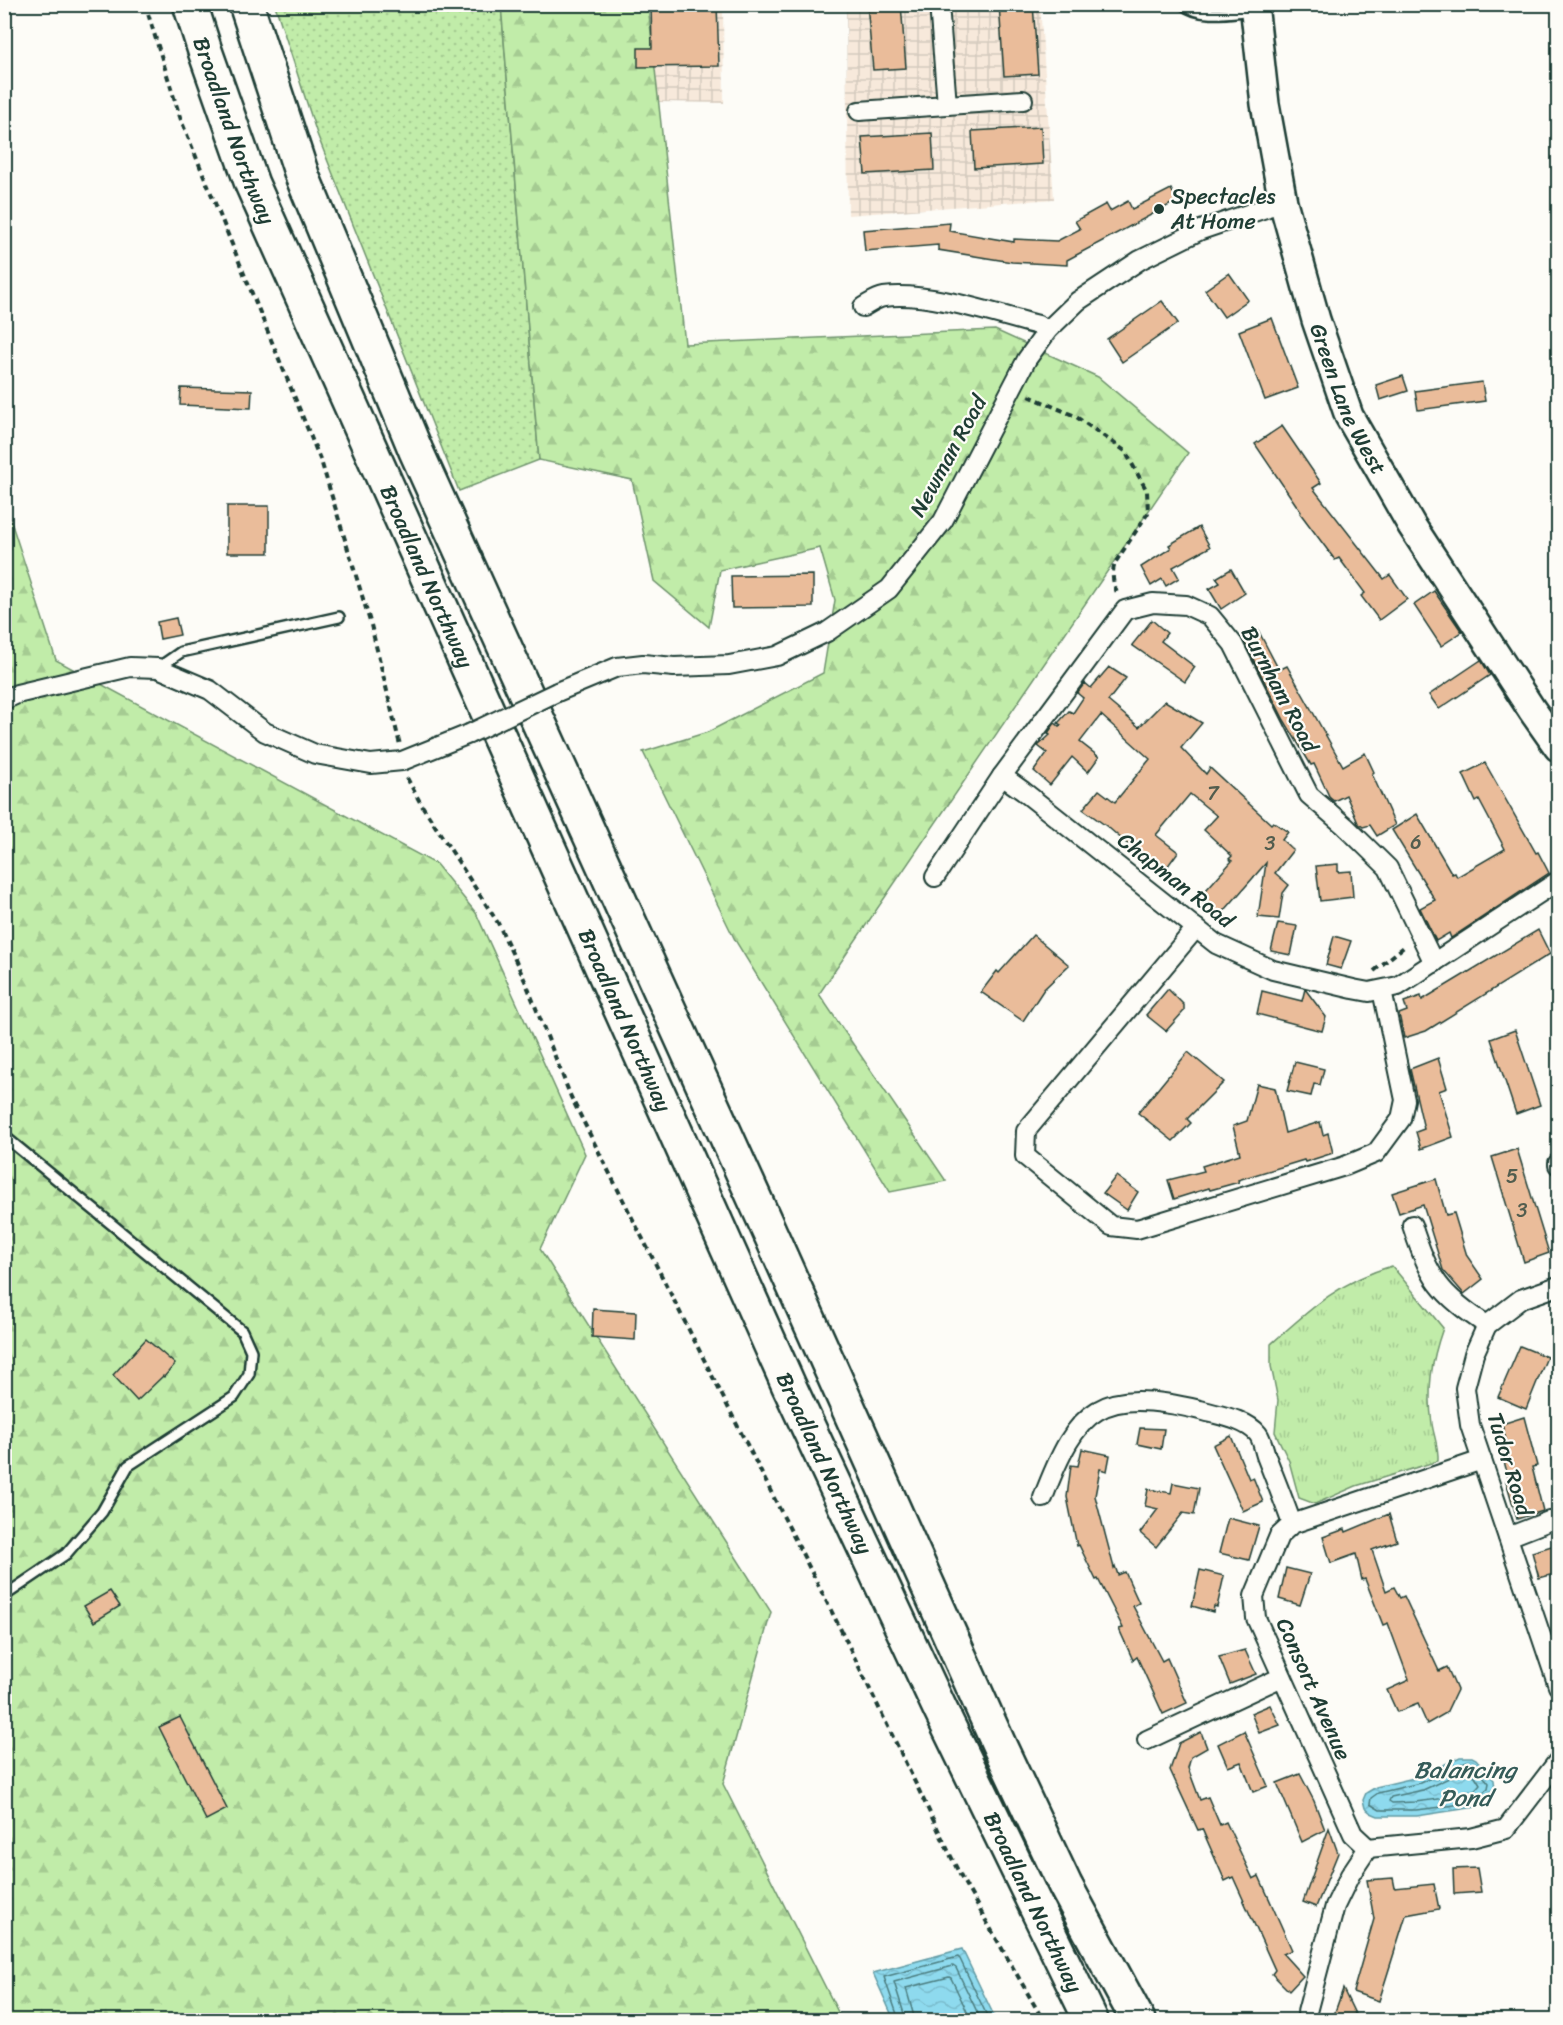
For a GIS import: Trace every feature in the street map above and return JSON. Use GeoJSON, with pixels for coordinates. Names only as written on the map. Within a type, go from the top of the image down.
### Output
{"type":"FeatureCollection","features":[{"type":"Feature","properties":{"kind":"highway","name":"Broadland Northway"},"geometry":{"type":"LineString","coordinates":[[190,4],[204,51],[252,184],[784,1375],[940,1709],[1091,2020]]}},
{"type":"Feature","properties":{"kind":"highway","name":"Broadland Northway"},"geometry":{"type":"LineString","coordinates":[[246,4],[303,178],[416,451],[1000,1747],[1065,1885],[1138,2020]]}},
{"type":"Feature","properties":{"kind":"street"},"geometry":{"type":"LineString","coordinates":[[939,4],[946,105]]}},
{"type":"Feature","properties":{"kind":"street","name":"Green Lane West"},"geometry":{"type":"LineString","coordinates":[[1254,7],[1265,104],[1283,202],[1316,320],[1349,416],[1412,526],[1558,747]]}},
{"type":"Feature","properties":{"kind":"street"},"geometry":{"type":"LineString","coordinates":[[859,111],[1023,100]]}},
{"type":"Feature","properties":{"kind":"street","name":"Newman Road"},"geometry":{"type":"LineString","coordinates":[[158,668],[210,690],[265,732],[315,753],[371,764],[402,761],[470,734],[558,692],[617,668],[643,664],[674,667],[729,665],[777,656],[827,632],[889,589],[944,521],[1027,359],[1048,330],[1078,301],[1140,260],[1201,230],[1283,202]]}},
{"type":"Feature","properties":{"kind":"street"},"geometry":{"type":"LineString","coordinates":[[863,307],[882,297],[906,296],[951,303],[1038,325],[1048,330]]}},
{"type":"Feature","properties":{"kind":"street","name":"Burnham Road"},"geometry":{"type":"LineString","coordinates":[[1125,610],[1153,603],[1186,605],[1210,616],[1233,644],[1309,795],[1388,868],[1434,963]]}},
{"type":"Feature","properties":{"kind":"street"},"geometry":{"type":"LineString","coordinates":[[935,877],[1002,776],[1125,610]]}},
{"type":"Feature","properties":{"kind":"street"},"geometry":{"type":"LineString","coordinates":[[4,699],[130,667],[158,668]]}},
{"type":"Feature","properties":{"kind":"street","name":"Chapman Road"},"geometry":{"type":"LineString","coordinates":[[1002,776],[1216,944],[1273,970],[1369,992],[1398,986],[1558,881]]}},
{"type":"Feature","properties":{"kind":"street"},"geometry":{"type":"LineString","coordinates":[[1196,928],[1026,1131],[1025,1156],[1111,1226],[1137,1229],[1345,1166],[1376,1153],[1401,1119],[1405,1100],[1382,990]]}},
{"type":"Feature","properties":{"kind":"street"},"geometry":{"type":"LineString","coordinates":[[1412,1225],[1431,1274],[1443,1292],[1464,1310],[1487,1324],[1521,1299],[1558,1286]]}},
{"type":"Feature","properties":{"kind":"street","name":"Tudor Road"},"geometry":{"type":"LineString","coordinates":[[1487,1324],[1474,1354],[1466,1388],[1470,1425],[1558,1686]]}},
{"type":"Feature","properties":{"kind":"street"},"geometry":{"type":"LineString","coordinates":[[1043,1498],[1059,1457],[1074,1432],[1089,1416],[1114,1403],[1136,1400],[1182,1406],[1235,1419],[1258,1435],[1292,1524],[1482,1460]]}},
{"type":"Feature","properties":{"kind":"street"},"geometry":{"type":"LineString","coordinates":[[1508,1537],[1549,1521],[1558,1521]]}},
{"type":"Feature","properties":{"kind":"street","name":"Consort Avenue"},"geometry":{"type":"LineString","coordinates":[[1292,1524],[1279,1536],[1254,1596],[1256,1618],[1353,1834],[1368,1848]]}},
{"type":"Feature","properties":{"kind":"street"},"geometry":{"type":"LineString","coordinates":[[1147,1740],[1282,1677]]}},
{"type":"Feature","properties":{"kind":"street"},"geometry":{"type":"LineString","coordinates":[[1307,2012],[1335,1906],[1350,1875],[1368,1848],[1471,1838],[1506,1829],[1558,1761]]}},
{"type":"Feature","properties":{"kind":"lane"},"geometry":{"type":"LineString","coordinates":[[1183,4],[1206,13],[1254,7]]}},
{"type":"Feature","properties":{"kind":"lane"},"geometry":{"type":"LineString","coordinates":[[158,668],[181,652],[339,617]]}},
{"type":"Feature","properties":{"kind":"lane"},"geometry":{"type":"LineString","coordinates":[[4,1136],[242,1331],[251,1351],[249,1374],[234,1396],[128,1466],[102,1512],[66,1554],[4,1596]]}},
{"type":"Feature","properties":{"kind":"path"},"geometry":{"type":"LineString","coordinates":[[145,4],[181,120],[322,464],[371,625],[409,783],[498,923],[526,983],[571,1097],[843,1634],[962,1879],[1043,2020]]}},
{"type":"Feature","properties":{"kind":"path"},"geometry":{"type":"LineString","coordinates":[[1013,388],[1075,416],[1125,451],[1147,490],[1148,513],[1114,563],[1112,571],[1112,582],[1125,610]]}},
{"type":"Feature","properties":{"kind":"path"},"geometry":{"type":"LineString","coordinates":[[1353,988],[1420,934]]}},
{"type":"Feature","properties":{"kind":"shaded area"},"geometry":{"type":"Polygon","coordinates":[[[589,5],[723,5],[724,103],[589,101],[589,5]]]}},
{"type":"Feature","properties":{"kind":"shaded area"},"geometry":{"type":"Polygon","coordinates":[[[846,5],[1040,5],[1054,199],[848,215],[846,5]]]}},
{"type":"Feature","properties":{"kind":"green space"},"geometry":{"type":"Polygon","coordinates":[[[275,5],[501,5],[539,460],[459,491],[317,134],[275,5]]]}},
{"type":"Feature","properties":{"kind":"green space"},"geometry":{"type":"Polygon","coordinates":[[[501,5],[648,5],[685,344],[995,330],[1098,377],[1188,453],[819,994],[946,1181],[890,1192],[735,940],[643,752],[708,732],[823,673],[835,600],[820,548],[720,570],[709,627],[654,581],[632,480],[539,460],[501,5]]]}},
{"type":"Feature","properties":{"kind":"green space"},"geometry":{"type":"Polygon","coordinates":[[[4,500],[56,660],[436,864],[476,913],[585,1154],[540,1249],[771,1612],[723,1784],[842,2020],[5,2020],[4,500]]]}},
{"type":"Feature","properties":{"kind":"green space"},"geometry":{"type":"Polygon","coordinates":[[[1392,1266],[1443,1328],[1433,1364],[1430,1387],[1432,1424],[1438,1461],[1356,1486],[1315,1504],[1299,1498],[1289,1461],[1275,1432],[1278,1400],[1271,1366],[1271,1344],[1327,1297],[1357,1279],[1392,1266]]]}},
{"type":"Feature","properties":{"kind":"water","name":"Balancing Pond"},"geometry":{"type":"Polygon","coordinates":[[[1460,1757],[1476,1759],[1494,1780],[1495,1789],[1476,1807],[1417,1816],[1378,1816],[1365,1808],[1363,1800],[1366,1793],[1376,1787],[1418,1777],[1460,1757]]]}},
{"type":"Feature","properties":{"kind":"water"},"geometry":{"type":"Polygon","coordinates":[[[962,1949],[996,2020],[894,2020],[873,1973],[962,1949]]]}},
{"type":"Feature","properties":{"kind":"building"},"geometry":{"type":"Polygon","coordinates":[[[651,4],[717,4],[719,66],[638,67],[638,48],[652,48],[651,4]]]}},
{"type":"Feature","properties":{"kind":"building"},"geometry":{"type":"Polygon","coordinates":[[[867,4],[901,4],[906,68],[873,70],[867,4]]]}},
{"type":"Feature","properties":{"kind":"building"},"geometry":{"type":"Polygon","coordinates":[[[999,4],[1033,4],[1038,74],[1004,76],[999,4]]]}},
{"type":"Feature","properties":{"kind":"building"},"geometry":{"type":"Polygon","coordinates":[[[1041,127],[1043,164],[974,168],[972,131],[1041,127]]]}},
{"type":"Feature","properties":{"kind":"building"},"geometry":{"type":"Polygon","coordinates":[[[932,133],[934,170],[865,174],[862,137],[932,133]]]}},
{"type":"Feature","properties":{"kind":"building"},"geometry":{"type":"Polygon","coordinates":[[[1171,189],[1177,201],[1067,260],[1067,265],[1012,262],[938,250],[938,245],[865,251],[863,230],[950,223],[949,231],[1014,242],[1014,239],[1057,241],[1080,229],[1075,221],[1106,204],[1110,211],[1128,201],[1132,209],[1171,189]]]}},
{"type":"Feature","properties":{"kind":"building"},"geometry":{"type":"Polygon","coordinates":[[[1229,273],[1248,300],[1224,317],[1205,290],[1229,273]]]}},
{"type":"Feature","properties":{"kind":"building"},"geometry":{"type":"Polygon","coordinates":[[[1162,301],[1178,323],[1122,362],[1107,339],[1162,301]]]}},
{"type":"Feature","properties":{"kind":"building"},"geometry":{"type":"Polygon","coordinates":[[[1272,318],[1298,388],[1265,400],[1239,331],[1272,318]]]}},
{"type":"Feature","properties":{"kind":"building"},"geometry":{"type":"Polygon","coordinates":[[[1403,376],[1408,391],[1380,400],[1376,385],[1403,376]]]}},
{"type":"Feature","properties":{"kind":"building"},"geometry":{"type":"Polygon","coordinates":[[[1482,382],[1485,401],[1418,410],[1415,391],[1482,382]]]}},
{"type":"Feature","properties":{"kind":"building"},"geometry":{"type":"Polygon","coordinates":[[[181,388],[252,390],[251,408],[180,405],[181,388]]]}},
{"type":"Feature","properties":{"kind":"building"},"geometry":{"type":"Polygon","coordinates":[[[1282,426],[1321,483],[1313,488],[1384,579],[1390,575],[1407,599],[1379,620],[1361,596],[1365,593],[1339,558],[1335,560],[1300,513],[1255,444],[1282,426]]]}},
{"type":"Feature","properties":{"kind":"building"},"geometry":{"type":"Polygon","coordinates":[[[227,506],[269,506],[269,553],[227,553],[227,506]]]}},
{"type":"Feature","properties":{"kind":"building"},"geometry":{"type":"Polygon","coordinates":[[[1199,527],[1210,547],[1173,567],[1179,578],[1166,586],[1162,579],[1151,586],[1141,567],[1171,548],[1169,545],[1199,527]]]}},
{"type":"Feature","properties":{"kind":"building"},"geometry":{"type":"Polygon","coordinates":[[[1231,569],[1245,593],[1221,609],[1209,589],[1220,583],[1216,578],[1231,569]]]}},
{"type":"Feature","properties":{"kind":"building"},"geometry":{"type":"Polygon","coordinates":[[[813,575],[813,607],[732,608],[731,576],[813,575]]]}},
{"type":"Feature","properties":{"kind":"building"},"geometry":{"type":"Polygon","coordinates":[[[1434,591],[1462,632],[1441,646],[1414,605],[1434,591]]]}},
{"type":"Feature","properties":{"kind":"building"},"geometry":{"type":"Polygon","coordinates":[[[176,618],[180,635],[160,639],[157,622],[176,618]]]}},
{"type":"Feature","properties":{"kind":"building"},"geometry":{"type":"Polygon","coordinates":[[[1152,620],[1167,633],[1161,641],[1195,667],[1185,682],[1132,645],[1152,620]]]}},
{"type":"Feature","properties":{"kind":"building"},"geometry":{"type":"Polygon","coordinates":[[[1258,630],[1279,670],[1287,666],[1343,766],[1365,753],[1395,825],[1377,836],[1370,825],[1363,827],[1358,823],[1346,795],[1334,801],[1330,798],[1314,764],[1311,765],[1284,720],[1243,639],[1258,630]]]}},
{"type":"Feature","properties":{"kind":"building"},"geometry":{"type":"Polygon","coordinates":[[[1481,660],[1490,675],[1439,709],[1429,695],[1481,660]]]}},
{"type":"Feature","properties":{"kind":"building"},"geometry":{"type":"Polygon","coordinates":[[[1109,667],[1126,678],[1108,701],[1139,727],[1165,701],[1202,723],[1181,748],[1206,774],[1210,768],[1271,824],[1273,822],[1288,832],[1282,840],[1293,850],[1275,873],[1289,885],[1283,893],[1279,919],[1258,917],[1266,863],[1219,917],[1198,899],[1232,861],[1229,859],[1232,856],[1204,830],[1217,816],[1190,794],[1156,835],[1178,852],[1162,874],[1109,828],[1083,809],[1099,790],[1115,802],[1150,759],[1101,715],[1080,742],[1099,757],[1088,772],[1072,757],[1050,785],[1034,771],[1047,753],[1038,746],[1050,735],[1048,733],[1055,723],[1061,725],[1058,723],[1069,711],[1073,713],[1083,698],[1077,693],[1085,683],[1091,688],[1109,667]]]}},
{"type":"Feature","properties":{"kind":"building"},"geometry":{"type":"Polygon","coordinates":[[[1485,763],[1549,873],[1451,938],[1449,933],[1436,941],[1420,908],[1435,900],[1392,830],[1417,814],[1452,874],[1455,873],[1457,877],[1505,849],[1479,800],[1476,802],[1463,774],[1485,763]]]}},
{"type":"Feature","properties":{"kind":"building"},"geometry":{"type":"Polygon","coordinates":[[[1338,864],[1338,872],[1351,871],[1353,897],[1320,901],[1316,866],[1338,864]]]}},
{"type":"Feature","properties":{"kind":"building"},"geometry":{"type":"Polygon","coordinates":[[[1278,923],[1297,926],[1291,955],[1271,951],[1278,923]]]}},
{"type":"Feature","properties":{"kind":"building"},"geometry":{"type":"Polygon","coordinates":[[[1538,930],[1550,954],[1426,1031],[1404,1038],[1399,1014],[1407,1011],[1404,1002],[1421,996],[1422,1000],[1538,930]]]}},
{"type":"Feature","properties":{"kind":"building"},"geometry":{"type":"Polygon","coordinates":[[[1033,935],[1069,965],[1044,989],[1023,1021],[981,992],[997,971],[999,973],[1033,935]]]}},
{"type":"Feature","properties":{"kind":"building"},"geometry":{"type":"Polygon","coordinates":[[[1334,936],[1351,941],[1341,969],[1326,965],[1334,936]]]}},
{"type":"Feature","properties":{"kind":"building"},"geometry":{"type":"Polygon","coordinates":[[[1168,989],[1184,1005],[1184,1011],[1166,1031],[1146,1015],[1168,989]]]}},
{"type":"Feature","properties":{"kind":"building"},"geometry":{"type":"Polygon","coordinates":[[[1305,989],[1326,1017],[1322,1031],[1257,1014],[1262,991],[1302,1001],[1305,989]]]}},
{"type":"Feature","properties":{"kind":"building"},"geometry":{"type":"Polygon","coordinates":[[[1515,1030],[1540,1105],[1516,1114],[1491,1039],[1515,1030]]]}},
{"type":"Feature","properties":{"kind":"building"},"geometry":{"type":"Polygon","coordinates":[[[1188,1052],[1224,1082],[1187,1119],[1191,1123],[1173,1141],[1138,1113],[1188,1052]]]}},
{"type":"Feature","properties":{"kind":"building"},"geometry":{"type":"Polygon","coordinates":[[[1438,1058],[1447,1088],[1439,1091],[1453,1137],[1421,1149],[1416,1132],[1424,1129],[1410,1069],[1438,1058]]]}},
{"type":"Feature","properties":{"kind":"building"},"geometry":{"type":"Polygon","coordinates":[[[1295,1062],[1324,1069],[1320,1085],[1314,1084],[1311,1096],[1287,1091],[1295,1062]]]}},
{"type":"Feature","properties":{"kind":"building"},"geometry":{"type":"Polygon","coordinates":[[[1257,1084],[1275,1088],[1285,1133],[1320,1122],[1323,1135],[1328,1133],[1333,1153],[1174,1199],[1168,1180],[1204,1171],[1202,1166],[1240,1154],[1233,1126],[1247,1121],[1257,1084]]]}},
{"type":"Feature","properties":{"kind":"building"},"geometry":{"type":"Polygon","coordinates":[[[1517,1149],[1549,1253],[1524,1262],[1492,1157],[1517,1149]]]}},
{"type":"Feature","properties":{"kind":"building"},"geometry":{"type":"Polygon","coordinates":[[[1116,1176],[1138,1192],[1127,1210],[1103,1193],[1116,1176]]]}},
{"type":"Feature","properties":{"kind":"building"},"geometry":{"type":"Polygon","coordinates":[[[1436,1179],[1446,1215],[1454,1213],[1467,1256],[1483,1279],[1464,1294],[1443,1270],[1423,1205],[1399,1213],[1392,1193],[1436,1179]]]}},
{"type":"Feature","properties":{"kind":"building"},"geometry":{"type":"Polygon","coordinates":[[[593,1309],[636,1312],[635,1340],[592,1337],[593,1309]]]}},
{"type":"Feature","properties":{"kind":"building"},"geometry":{"type":"Polygon","coordinates":[[[146,1339],[175,1364],[137,1401],[113,1375],[146,1339]]]}},
{"type":"Feature","properties":{"kind":"building"},"geometry":{"type":"Polygon","coordinates":[[[1520,1346],[1547,1357],[1526,1409],[1498,1397],[1520,1346]]]}},
{"type":"Feature","properties":{"kind":"building"},"geometry":{"type":"Polygon","coordinates":[[[1524,1417],[1537,1466],[1532,1467],[1543,1511],[1517,1519],[1506,1481],[1509,1480],[1500,1446],[1507,1444],[1502,1424],[1524,1417]]]}},
{"type":"Feature","properties":{"kind":"building"},"geometry":{"type":"Polygon","coordinates":[[[1140,1428],[1164,1429],[1161,1449],[1137,1444],[1140,1428]]]}},
{"type":"Feature","properties":{"kind":"building"},"geometry":{"type":"Polygon","coordinates":[[[1231,1436],[1249,1479],[1253,1477],[1263,1502],[1243,1511],[1213,1445],[1231,1436]]]}},
{"type":"Feature","properties":{"kind":"building"},"geometry":{"type":"Polygon","coordinates":[[[1082,1449],[1110,1455],[1107,1471],[1100,1469],[1095,1496],[1114,1568],[1115,1566],[1118,1575],[1125,1572],[1139,1603],[1133,1606],[1162,1661],[1167,1658],[1187,1703],[1163,1714],[1137,1657],[1133,1660],[1119,1629],[1123,1628],[1098,1579],[1096,1580],[1079,1545],[1077,1546],[1067,1497],[1071,1465],[1078,1466],[1082,1449]]]}},
{"type":"Feature","properties":{"kind":"building"},"geometry":{"type":"Polygon","coordinates":[[[1173,1483],[1199,1488],[1194,1515],[1183,1513],[1156,1547],[1140,1533],[1158,1509],[1145,1506],[1148,1489],[1171,1493],[1173,1483]]]}},
{"type":"Feature","properties":{"kind":"building"},"geometry":{"type":"Polygon","coordinates":[[[1389,1514],[1397,1541],[1372,1550],[1386,1591],[1394,1587],[1400,1598],[1404,1596],[1439,1671],[1447,1667],[1457,1690],[1446,1713],[1427,1724],[1418,1704],[1397,1712],[1387,1690],[1409,1680],[1388,1623],[1383,1625],[1365,1579],[1362,1580],[1356,1554],[1331,1563],[1323,1537],[1345,1529],[1346,1532],[1389,1514]]]}},
{"type":"Feature","properties":{"kind":"building"},"geometry":{"type":"Polygon","coordinates":[[[1228,1518],[1259,1526],[1249,1560],[1219,1553],[1228,1518]]]}},
{"type":"Feature","properties":{"kind":"building"},"geometry":{"type":"Polygon","coordinates":[[[1558,1544],[1558,1573],[1539,1578],[1532,1552],[1558,1544]]]}},
{"type":"Feature","properties":{"kind":"building"},"geometry":{"type":"Polygon","coordinates":[[[1286,1568],[1310,1574],[1300,1605],[1279,1599],[1286,1568]]]}},
{"type":"Feature","properties":{"kind":"building"},"geometry":{"type":"Polygon","coordinates":[[[1200,1570],[1224,1576],[1217,1607],[1214,1606],[1213,1612],[1192,1606],[1200,1570]]]}},
{"type":"Feature","properties":{"kind":"building"},"geometry":{"type":"Polygon","coordinates":[[[110,1591],[120,1606],[94,1622],[84,1606],[110,1591]]]}},
{"type":"Feature","properties":{"kind":"building"},"geometry":{"type":"Polygon","coordinates":[[[1245,1650],[1256,1674],[1230,1684],[1219,1657],[1245,1650]]]}},
{"type":"Feature","properties":{"kind":"building"},"geometry":{"type":"Polygon","coordinates":[[[1270,1705],[1280,1725],[1259,1733],[1251,1713],[1270,1705]]]}},
{"type":"Feature","properties":{"kind":"building"},"geometry":{"type":"Polygon","coordinates":[[[180,1717],[227,1809],[206,1820],[159,1727],[180,1717]]]}},
{"type":"Feature","properties":{"kind":"building"},"geometry":{"type":"Polygon","coordinates":[[[1244,1731],[1268,1786],[1253,1792],[1241,1762],[1228,1767],[1218,1744],[1244,1731]]]}},
{"type":"Feature","properties":{"kind":"building"},"geometry":{"type":"Polygon","coordinates":[[[1201,1732],[1207,1748],[1191,1757],[1188,1768],[1200,1800],[1208,1797],[1220,1825],[1226,1822],[1253,1879],[1259,1876],[1292,1950],[1283,1954],[1303,1976],[1289,1991],[1272,1974],[1275,1970],[1233,1877],[1225,1881],[1202,1829],[1198,1830],[1170,1770],[1179,1743],[1201,1732]]]}},
{"type":"Feature","properties":{"kind":"building"},"geometry":{"type":"Polygon","coordinates":[[[1300,1774],[1325,1830],[1302,1842],[1277,1783],[1300,1774]]]}},
{"type":"Feature","properties":{"kind":"building"},"geometry":{"type":"Polygon","coordinates":[[[1329,1828],[1338,1853],[1316,1907],[1303,1902],[1329,1828]]]}},
{"type":"Feature","properties":{"kind":"building"},"geometry":{"type":"Polygon","coordinates":[[[1477,1868],[1481,1892],[1454,1894],[1453,1869],[1477,1868]]]}},
{"type":"Feature","properties":{"kind":"building"},"geometry":{"type":"Polygon","coordinates":[[[1393,1878],[1395,1888],[1434,1884],[1439,1909],[1406,1915],[1379,2001],[1353,1992],[1374,1919],[1367,1880],[1393,1878]]]}},
{"type":"Feature","properties":{"kind":"building"},"geometry":{"type":"Polygon","coordinates":[[[1343,1989],[1358,2020],[1339,2020],[1335,2012],[1343,1989]]]}},
{"type":"Feature","properties":{"kind":"place","name":"Spectacles At Home"},"geometry":{"type":"Point","coordinates":[1159,209]}}]}
